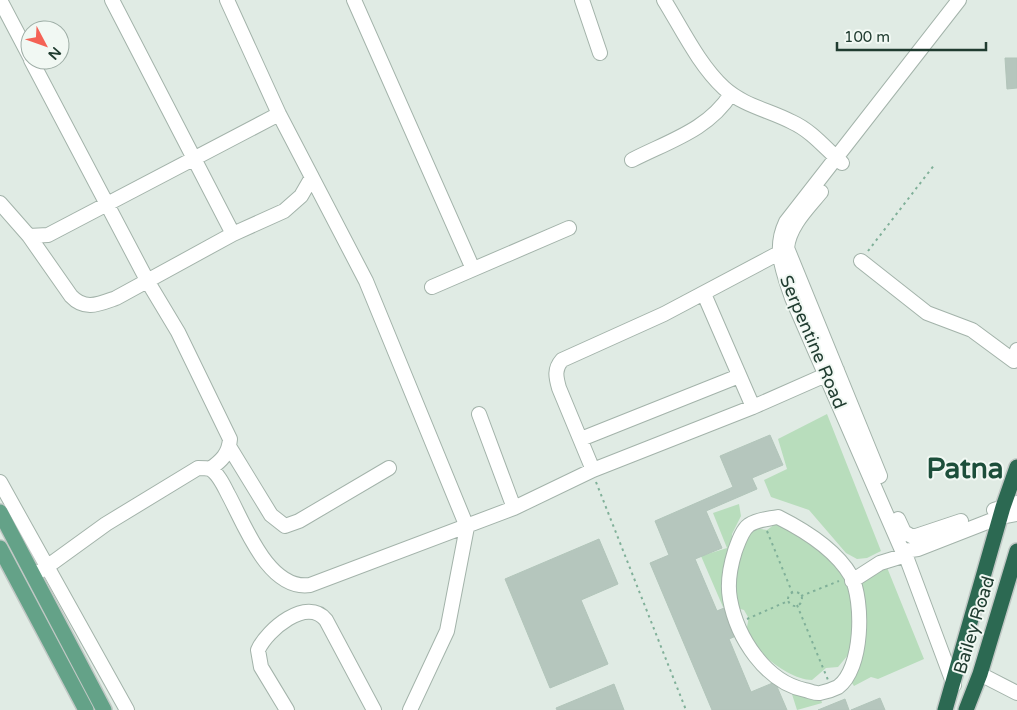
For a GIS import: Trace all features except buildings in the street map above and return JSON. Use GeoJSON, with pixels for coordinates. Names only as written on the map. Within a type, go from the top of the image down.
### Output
{"type":"FeatureCollection","features":[{"type":"Feature","properties":{"kind":"highway"},"geometry":{"type":"LineString","coordinates":[[945,710],[954,686],[1007,509],[1017,467]]}},
{"type":"Feature","properties":{"kind":"highway","name":"Bailey Road"},"geometry":{"type":"LineString","coordinates":[[966,710],[980,674],[1017,551]]}},
{"type":"Feature","properties":{"kind":"main road"},"geometry":{"type":"LineString","coordinates":[[0,512],[104,710]]}},
{"type":"Feature","properties":{"kind":"main road"},"geometry":{"type":"LineString","coordinates":[[0,548],[86,710]]}},
{"type":"Feature","properties":{"kind":"street"},"geometry":{"type":"LineString","coordinates":[[0,0],[20,38]]}},
{"type":"Feature","properties":{"kind":"street"},"geometry":{"type":"LineString","coordinates":[[112,0],[233,234]]}},
{"type":"Feature","properties":{"kind":"street"},"geometry":{"type":"LineString","coordinates":[[226,0],[279,114],[366,281],[467,527],[447,631],[410,710]]}},
{"type":"Feature","properties":{"kind":"street"},"geometry":{"type":"LineString","coordinates":[[354,0],[473,269]]}},
{"type":"Feature","properties":{"kind":"street"},"geometry":{"type":"LineString","coordinates":[[582,0],[600,53]]}},
{"type":"Feature","properties":{"kind":"street"},"geometry":{"type":"LineString","coordinates":[[664,0],[714,77],[732,94],[743,102],[792,121],[807,130],[840,161]]}},
{"type":"Feature","properties":{"kind":"street"},"geometry":{"type":"LineString","coordinates":[[840,161],[959,0]]}},
{"type":"Feature","properties":{"kind":"street"},"geometry":{"type":"LineString","coordinates":[[593,470],[559,388],[556,374],[557,365],[562,360],[704,294],[782,244],[786,222],[840,161],[970,0]]}},
{"type":"Feature","properties":{"kind":"street"},"geometry":{"type":"LineString","coordinates":[[33,575],[106,524],[178,478],[198,468],[210,469],[223,460],[230,448],[230,439],[178,332],[148,282],[37,70]]}},
{"type":"Feature","properties":{"kind":"street"},"geometry":{"type":"LineString","coordinates":[[632,160],[700,126],[718,112],[732,94]]}},
{"type":"Feature","properties":{"kind":"street"},"geometry":{"type":"LineString","coordinates":[[29,236],[48,235],[108,206],[279,114]]}},
{"type":"Feature","properties":{"kind":"street"},"geometry":{"type":"LineString","coordinates":[[0,203],[29,236],[71,296],[77,303],[86,306],[101,304],[148,282],[233,234],[284,211],[301,196],[312,177]]}},
{"type":"Feature","properties":{"kind":"street"},"geometry":{"type":"LineString","coordinates":[[432,287],[569,228]]}},
{"type":"Feature","properties":{"kind":"street","name":"Serpentine Road"},"geometry":{"type":"LineString","coordinates":[[782,244],[781,266],[792,298],[832,372],[905,553],[954,686]]}},
{"type":"Feature","properties":{"kind":"street"},"geometry":{"type":"LineString","coordinates":[[860,261],[927,313],[972,330],[1014,362],[1017,350]]}},
{"type":"Feature","properties":{"kind":"street"},"geometry":{"type":"LineString","coordinates":[[704,294],[753,407]]}},
{"type":"Feature","properties":{"kind":"street"},"geometry":{"type":"LineString","coordinates":[[210,469],[224,487],[250,537],[265,560],[280,576],[300,586],[310,585],[514,508],[593,470],[753,407],[832,372],[907,536],[918,536],[1007,509],[1017,514]]}},
{"type":"Feature","properties":{"kind":"street"},"geometry":{"type":"LineString","coordinates":[[581,439],[740,376]]}},
{"type":"Feature","properties":{"kind":"street"},"geometry":{"type":"LineString","coordinates":[[479,414],[514,508]]}},
{"type":"Feature","properties":{"kind":"street"},"geometry":{"type":"LineString","coordinates":[[230,448],[271,515],[285,526],[299,521],[388,468]]}},
{"type":"Feature","properties":{"kind":"street"},"geometry":{"type":"LineString","coordinates":[[0,482],[127,710]]}},
{"type":"Feature","properties":{"kind":"street"},"geometry":{"type":"LineString","coordinates":[[852,579],[880,563],[1007,509]]}},
{"type":"Feature","properties":{"kind":"street"},"geometry":{"type":"LineString","coordinates":[[778,517],[804,530],[829,550],[852,579],[858,598],[859,644],[848,675],[838,687],[818,693],[792,687],[772,674],[749,648],[730,600],[729,569],[739,541],[748,526],[762,520],[778,517]]}},
{"type":"Feature","properties":{"kind":"street"},"geometry":{"type":"LineString","coordinates":[[287,710],[261,667],[258,650],[267,636],[282,624],[302,612],[313,611],[321,613],[326,620],[374,710]]}},
{"type":"Feature","properties":{"kind":"street"},"geometry":{"type":"LineString","coordinates":[[980,674],[1017,693]]}},
{"type":"Feature","properties":{"kind":"path"},"geometry":{"type":"LineString","coordinates":[[860,261],[935,164]]}},
{"type":"Feature","properties":{"kind":"path"},"geometry":{"type":"LineString","coordinates":[[593,470],[601,496],[686,710]]}},
{"type":"Feature","properties":{"kind":"path"},"geometry":{"type":"LineString","coordinates":[[762,520],[792,592]]}},
{"type":"Feature","properties":{"kind":"path"},"geometry":{"type":"LineString","coordinates":[[801,596],[852,579]]}},
{"type":"Feature","properties":{"kind":"path"},"geometry":{"type":"LineString","coordinates":[[792,592],[797,592],[801,596]]}},
{"type":"Feature","properties":{"kind":"path"},"geometry":{"type":"LineString","coordinates":[[788,601],[789,595],[792,592]]}},
{"type":"Feature","properties":{"kind":"path"},"geometry":{"type":"LineString","coordinates":[[798,605],[801,601],[801,596]]}},
{"type":"Feature","properties":{"kind":"path"},"geometry":{"type":"LineString","coordinates":[[738,623],[788,601]]}},
{"type":"Feature","properties":{"kind":"path"},"geometry":{"type":"LineString","coordinates":[[788,601],[791,605],[798,605]]}},
{"type":"Feature","properties":{"kind":"path"},"geometry":{"type":"LineString","coordinates":[[798,605],[832,689]]}},
{"type":"Feature","properties":{"kind":"green space"},"geometry":{"type":"Polygon","coordinates":[[[827,414],[881,551],[867,558],[857,559],[846,553],[809,510],[771,497],[764,480],[787,469],[778,439],[827,414]]]}},
{"type":"Feature","properties":{"kind":"green space"},"geometry":{"type":"Polygon","coordinates":[[[739,504],[741,516],[732,534],[729,606],[723,607],[701,556],[727,548],[713,513],[739,504]]]}},
{"type":"Feature","properties":{"kind":"green space"},"geometry":{"type":"Polygon","coordinates":[[[779,521],[821,546],[852,587],[853,638],[848,655],[838,667],[826,668],[812,680],[803,679],[784,670],[765,656],[751,640],[747,632],[748,617],[744,610],[737,608],[734,576],[743,545],[755,528],[767,530],[779,521]]]}},
{"type":"Feature","properties":{"kind":"green space"},"geometry":{"type":"Polygon","coordinates":[[[886,565],[924,659],[878,679],[871,677],[854,686],[850,680],[862,605],[861,583],[886,565]]]}},
{"type":"Feature","properties":{"kind":"green space"},"geometry":{"type":"Polygon","coordinates":[[[791,691],[820,696],[822,703],[797,710],[791,691]]]}},
{"type":"Feature","properties":{"kind":"district","name":"Patna"},"geometry":{"type":"Point","coordinates":[965,469]}}]}
